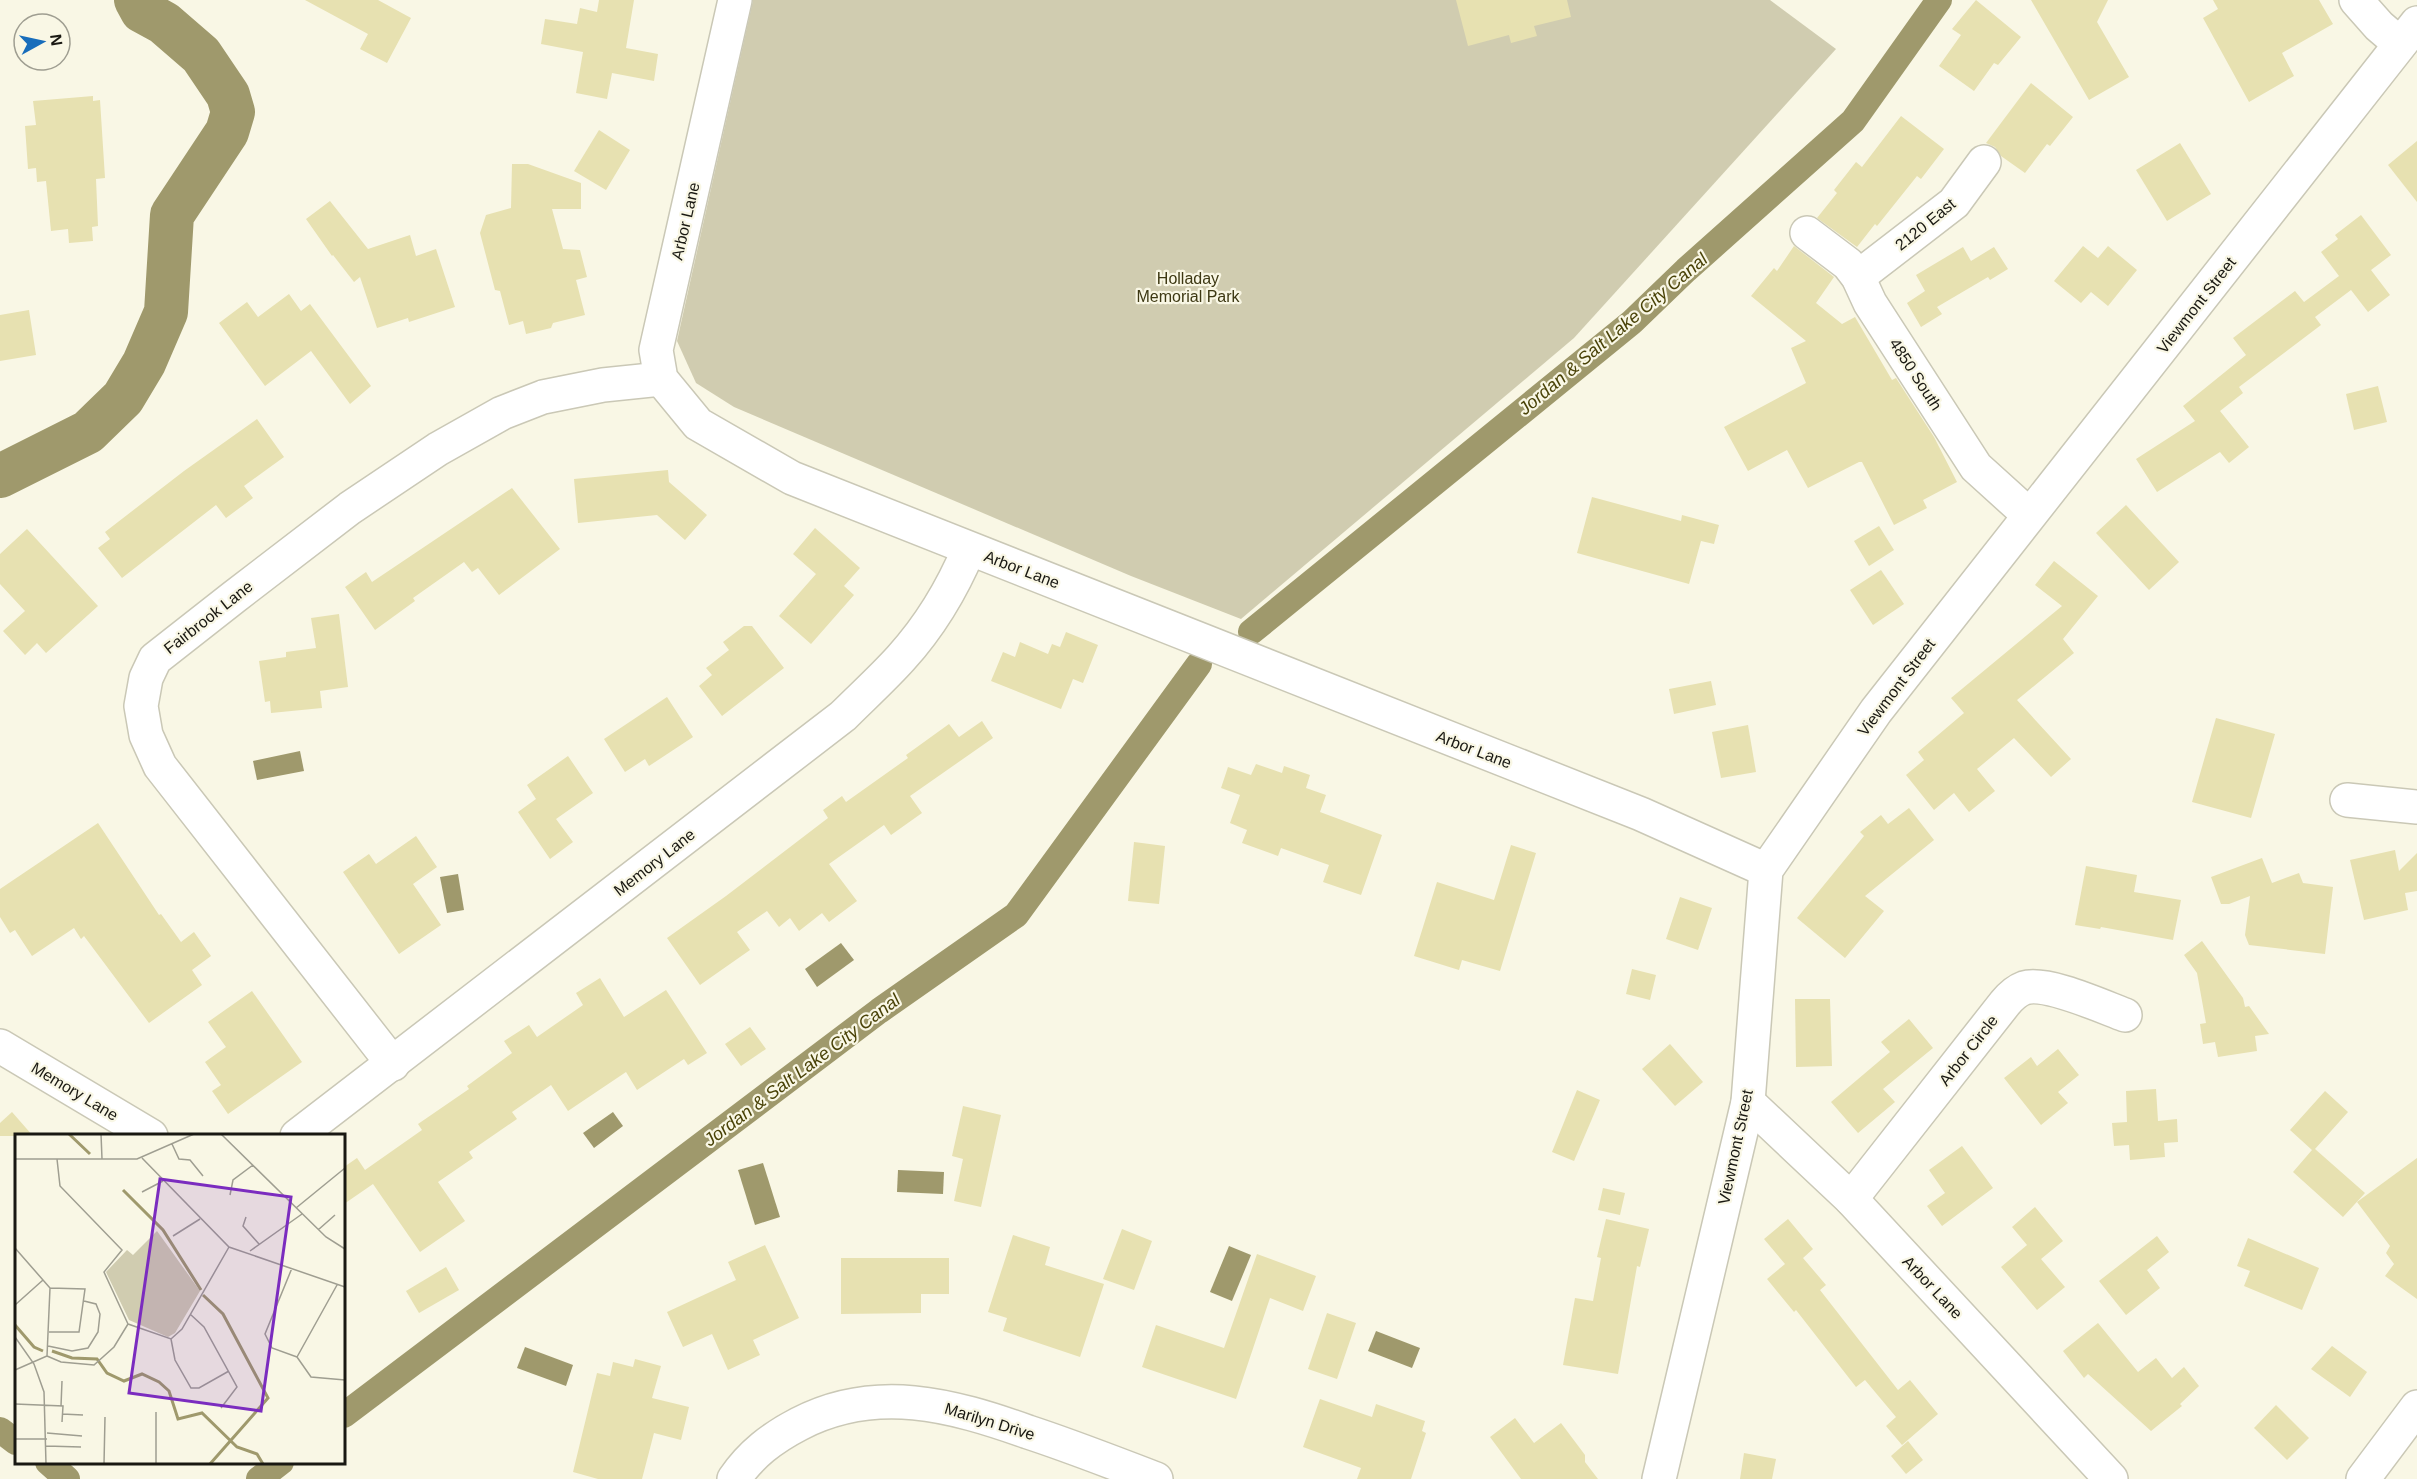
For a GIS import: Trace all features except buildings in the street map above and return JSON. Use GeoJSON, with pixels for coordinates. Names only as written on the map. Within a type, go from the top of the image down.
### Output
{"type":"FeatureCollection","features":[{"type":"Feature","properties":{"kind":"street","name":"Arbor Lane"},"geometry":{"type":"LineString","coordinates":[[735,0],[656,350],[661,380],[698,424],[792,478],[1629,810],[1766,870]]}},
{"type":"Feature","properties":{"kind":"street"},"geometry":{"type":"LineString","coordinates":[[2356,0],[2379,26],[2408,33]]}},
{"type":"Feature","properties":{"kind":"street","name":"Viewmont Street"},"geometry":{"type":"LineString","coordinates":[[1659,1479],[1748,1101],[1766,870],[1876,711],[2408,33]]}},
{"type":"Feature","properties":{"kind":"street","name":"2120 East"},"geometry":{"type":"LineString","coordinates":[[1858,277],[1954,203],[1984,162]]}},
{"type":"Feature","properties":{"kind":"street","name":"4850 South"},"geometry":{"type":"LineString","coordinates":[[1807,233],[1848,264],[1858,277],[1870,303],[1976,467],[2029,515]]}},
{"type":"Feature","properties":{"kind":"street","name":"Fairbrook Lane"},"geometry":{"type":"LineString","coordinates":[[393,1064],[160,766],[146,735],[141,706],[146,678],[155,659],[234,597],[350,508],[438,449],[502,413],[543,397],[603,385],[661,380]]}},
{"type":"Feature","properties":{"kind":"street","name":"Memory Lane"},"geometry":{"type":"LineString","coordinates":[[300,1134],[843,716],[902,657],[927,624],[957,577],[969,549]]}},
{"type":"Feature","properties":{"kind":"street"},"geometry":{"type":"LineString","coordinates":[[2347,800],[2417,807]]}},
{"type":"Feature","properties":{"kind":"street","name":"Arbor Circle"},"geometry":{"type":"LineString","coordinates":[[1851,1199],[2004,1002],[2017,991],[2032,987],[2048,988],[2125,1015]]}},
{"type":"Feature","properties":{"kind":"street","name":"Memory Lane"},"geometry":{"type":"LineString","coordinates":[[0,1046],[148,1134]]}},
{"type":"Feature","properties":{"kind":"street","name":"Arbor Lane"},"geometry":{"type":"LineString","coordinates":[[1748,1101],[1851,1199],[2111,1479]]}},
{"type":"Feature","properties":{"kind":"street","name":"Marilyn Drive"},"geometry":{"type":"LineString","coordinates":[[734,1479],[746,1461],[776,1436],[814,1416],[857,1404],[897,1401],[930,1403],[977,1414],[1156,1479]]}},
{"type":"Feature","properties":{"kind":"street"},"geometry":{"type":"LineString","coordinates":[[2363,1479],[2417,1407]]}},
{"type":"Feature","properties":{"kind":"green space","name":"Holladay Memorial Park"},"geometry":{"type":"Polygon","coordinates":[[[753,0],[1770,0],[1836,49],[1574,338],[1241,619],[1131,576],[734,407],[696,383],[677,341],[753,0]]]}},
{"type":"Feature","properties":{"kind":"shaded area"},"geometry":{"type":"Polygon","coordinates":[[[300,751],[304,771],[257,780],[253,761],[300,751]]]}},
{"type":"Feature","properties":{"kind":"shaded area"},"geometry":{"type":"Polygon","coordinates":[[[458,874],[464,910],[447,913],[440,877],[458,874]]]}},
{"type":"Feature","properties":{"kind":"shaded area"},"geometry":{"type":"Polygon","coordinates":[[[841,943],[854,960],[817,987],[805,969],[841,943]]]}},
{"type":"Feature","properties":{"kind":"shaded area"},"geometry":{"type":"Polygon","coordinates":[[[613,1112],[623,1126],[594,1148],[583,1133],[613,1112]]]}},
{"type":"Feature","properties":{"kind":"shaded area"},"geometry":{"type":"Polygon","coordinates":[[[763,1163],[780,1217],[755,1225],[738,1170],[763,1163]]]}},
{"type":"Feature","properties":{"kind":"shaded area"},"geometry":{"type":"Polygon","coordinates":[[[898,1170],[944,1172],[943,1194],[897,1192],[898,1170]]]}},
{"type":"Feature","properties":{"kind":"shaded area"},"geometry":{"type":"Polygon","coordinates":[[[1229,1246],[1251,1255],[1232,1301],[1210,1292],[1229,1246]]]}},
{"type":"Feature","properties":{"kind":"shaded area"},"geometry":{"type":"Polygon","coordinates":[[[1376,1331],[1420,1348],[1412,1368],[1368,1351],[1376,1331]]]}},
{"type":"Feature","properties":{"kind":"shaded area"},"geometry":{"type":"Polygon","coordinates":[[[525,1347],[573,1365],[566,1386],[517,1368],[525,1347]]]}},
{"type":"Feature","properties":{"kind":"waterway"},"geometry":{"type":"LineString","coordinates":[[0,476],[88,432],[123,398],[144,363],[166,312],[172,215],[227,132],[233,112],[228,95],[201,55],[164,23],[142,11],[136,0]]}},
{"type":"Feature","properties":{"kind":"waterway","name":"Jordan & Salt Lake City Canal"},"geometry":{"type":"LineString","coordinates":[[1251,632],[1632,322],[1686,270],[1853,121],[1939,0]]}},
{"type":"Feature","properties":{"kind":"waterway","name":"Jordan & Salt Lake City Canal"},"geometry":{"type":"LineString","coordinates":[[345,1414],[879,1011],[1016,915],[1199,664]]}},
{"type":"Feature","properties":{"kind":"waterway","name":"Jordan & Salt Lake City Canal"},"geometry":{"type":"LineString","coordinates":[[0,1430],[15,1441]]}},
{"type":"Feature","properties":{"kind":"waterway","name":"Jordan & Salt Lake City Canal"},"geometry":{"type":"LineString","coordinates":[[50,1464],[67,1479]]}},
{"type":"Feature","properties":{"kind":"waterway","name":"Jordan & Salt Lake City Canal"},"geometry":{"type":"LineString","coordinates":[[259,1479],[278,1464]]}}]}
